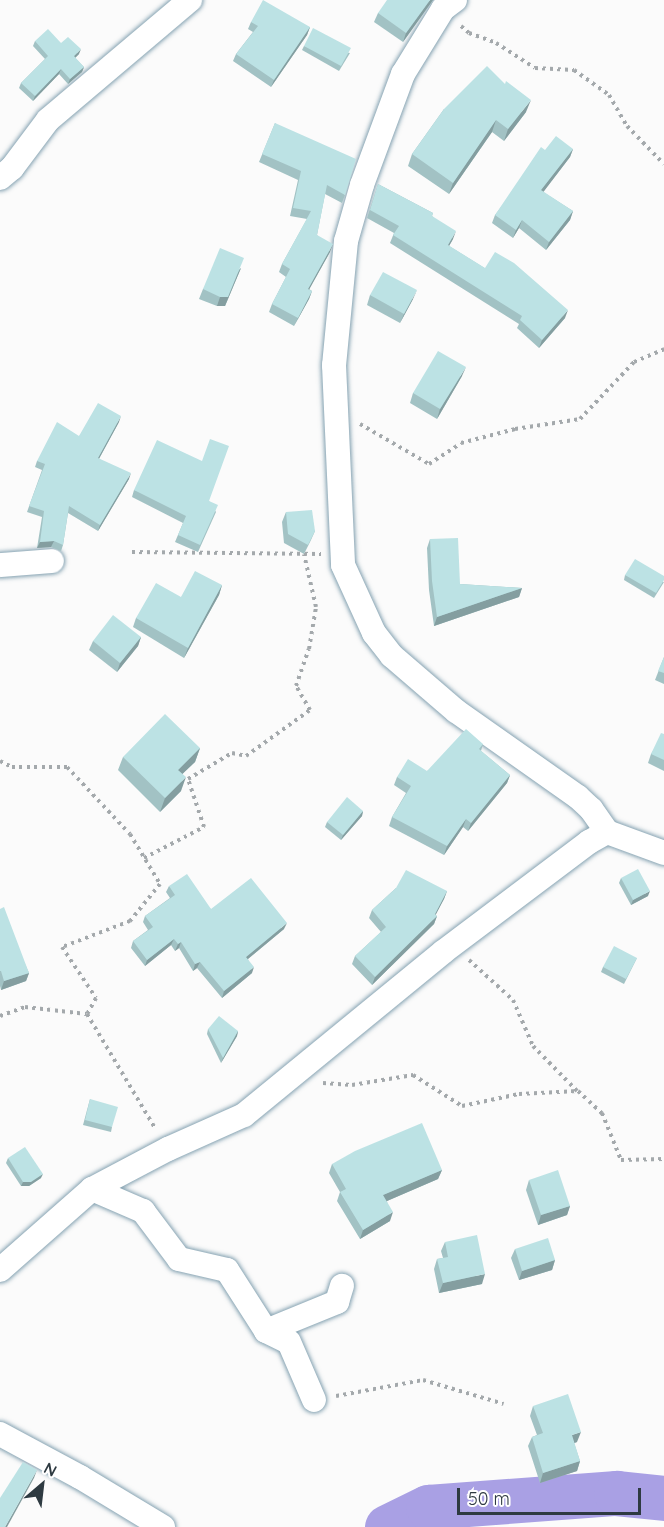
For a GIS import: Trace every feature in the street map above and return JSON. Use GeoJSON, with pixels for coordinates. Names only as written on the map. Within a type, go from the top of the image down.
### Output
{"type":"FeatureCollection","features":[{"type":"Feature","properties":{"kind":"street"},"geometry":{"type":"LineString","coordinates":[[0,178],[12,168],[48,120],[190,0]]}},
{"type":"Feature","properties":{"kind":"street"},"geometry":{"type":"LineString","coordinates":[[448,3],[403,74],[362,185],[346,241],[334,365],[343,565],[374,633],[392,656],[456,711],[578,797],[591,809],[607,832],[664,853]]}},
{"type":"Feature","properties":{"kind":"street"},"geometry":{"type":"LineString","coordinates":[[0,565],[52,561]]}},
{"type":"Feature","properties":{"kind":"street"},"geometry":{"type":"LineString","coordinates":[[0,1270],[92,1190],[168,1149],[244,1115],[453,945],[607,832]]}},
{"type":"Feature","properties":{"kind":"street"},"geometry":{"type":"LineString","coordinates":[[92,1190],[143,1211],[179,1259],[227,1270],[266,1331],[289,1342],[314,1400]]}},
{"type":"Feature","properties":{"kind":"street"},"geometry":{"type":"LineString","coordinates":[[266,1331],[337,1302],[342,1286]]}},
{"type":"Feature","properties":{"kind":"street"},"geometry":{"type":"LineString","coordinates":[[0,1434],[80,1477],[163,1527]]}},
{"type":"Feature","properties":{"kind":"path"},"geometry":{"type":"LineString","coordinates":[[448,3],[469,33],[496,43],[535,68],[574,70],[609,95],[627,126],[664,164]]}},
{"type":"Feature","properties":{"kind":"path"},"geometry":{"type":"LineString","coordinates":[[336,410],[429,464],[461,443],[515,429],[580,418],[634,362],[664,349]]}},
{"type":"Feature","properties":{"kind":"path"},"geometry":{"type":"LineString","coordinates":[[132,552],[343,555]]}},
{"type":"Feature","properties":{"kind":"path"},"geometry":{"type":"LineString","coordinates":[[144,858],[204,827],[188,779],[232,753],[246,756],[310,710],[296,686],[309,649],[316,607],[304,554]]}},
{"type":"Feature","properties":{"kind":"path"},"geometry":{"type":"LineString","coordinates":[[0,761],[12,767],[68,767],[130,834],[160,884],[130,921],[62,947],[96,998],[87,1014]]}},
{"type":"Feature","properties":{"kind":"path"},"geometry":{"type":"LineString","coordinates":[[453,945],[513,1000],[533,1046],[602,1113],[621,1160],[664,1159]]}},
{"type":"Feature","properties":{"kind":"path"},"geometry":{"type":"LineString","coordinates":[[0,1017],[25,1007],[87,1014]]}},
{"type":"Feature","properties":{"kind":"path"},"geometry":{"type":"LineString","coordinates":[[87,1014],[168,1149]]}},
{"type":"Feature","properties":{"kind":"path"},"geometry":{"type":"LineString","coordinates":[[286,1081],[352,1085],[413,1075],[462,1106],[519,1094],[578,1091]]}},
{"type":"Feature","properties":{"kind":"path"},"geometry":{"type":"LineString","coordinates":[[314,1400],[423,1380],[504,1404]]}},
{"type":"Feature","properties":{"kind":"building"},"geometry":{"type":"Polygon","coordinates":[[[263,0],[310,27],[274,80],[236,54],[258,26],[251,22],[263,0]]]}},
{"type":"Feature","properties":{"kind":"building"},"geometry":{"type":"Polygon","coordinates":[[[387,0],[430,0],[406,33],[378,13],[387,0]]]}},
{"type":"Feature","properties":{"kind":"building"},"geometry":{"type":"Polygon","coordinates":[[[313,28],[351,48],[341,66],[304,46],[313,28]]]}},
{"type":"Feature","properties":{"kind":"building"},"geometry":{"type":"Polygon","coordinates":[[[48,29],[61,43],[68,37],[81,49],[74,56],[84,67],[70,79],[61,69],[35,96],[21,83],[48,56],[35,41],[48,29]]]}},
{"type":"Feature","properties":{"kind":"building"},"geometry":{"type":"Polygon","coordinates":[[[487,66],[505,84],[506,81],[531,100],[508,129],[496,120],[453,183],[412,154],[444,109],[487,66]]]}},
{"type":"Feature","properties":{"kind":"building"},"geometry":{"type":"Polygon","coordinates":[[[275,123],[356,159],[345,195],[327,185],[317,235],[333,244],[308,289],[312,291],[298,318],[272,304],[290,269],[282,264],[311,211],[293,208],[301,171],[262,154],[275,123]]]}},
{"type":"Feature","properties":{"kind":"building"},"geometry":{"type":"Polygon","coordinates":[[[556,136],[573,149],[541,190],[573,211],[549,242],[522,220],[516,230],[495,215],[541,147],[545,150],[556,136]]]}},
{"type":"Feature","properties":{"kind":"building"},"geometry":{"type":"Polygon","coordinates":[[[378,184],[433,213],[432,216],[456,231],[448,245],[485,268],[495,252],[514,263],[568,310],[542,340],[520,320],[522,316],[393,235],[399,226],[370,210],[378,184]]]}},
{"type":"Feature","properties":{"kind":"building"},"geometry":{"type":"Polygon","coordinates":[[[220,248],[244,258],[228,297],[220,297],[203,289],[220,248]]]}},
{"type":"Feature","properties":{"kind":"building"},"geometry":{"type":"Polygon","coordinates":[[[383,272],[417,290],[404,314],[370,295],[383,272]]]}},
{"type":"Feature","properties":{"kind":"building"},"geometry":{"type":"Polygon","coordinates":[[[438,351],[466,367],[440,409],[413,393],[438,351]]]}},
{"type":"Feature","properties":{"kind":"building"},"geometry":{"type":"Polygon","coordinates":[[[98,403],[121,416],[98,458],[131,473],[100,525],[69,506],[63,545],[54,541],[40,542],[44,511],[29,506],[45,464],[37,461],[57,422],[79,436],[98,403]]]}},
{"type":"Feature","properties":{"kind":"building"},"geometry":{"type":"Polygon","coordinates":[[[210,439],[229,446],[209,501],[218,505],[200,545],[178,535],[186,516],[134,490],[157,440],[202,461],[210,439]]]}},
{"type":"Feature","properties":{"kind":"building"},"geometry":{"type":"Polygon","coordinates":[[[312,510],[315,531],[308,545],[288,534],[286,512],[312,510]]]}},
{"type":"Feature","properties":{"kind":"building"},"geometry":{"type":"Polygon","coordinates":[[[458,538],[460,584],[522,588],[437,617],[430,539],[458,538]]]}},
{"type":"Feature","properties":{"kind":"building"},"geometry":{"type":"Polygon","coordinates":[[[635,559],[664,576],[656,593],[625,575],[635,559]]]}},
{"type":"Feature","properties":{"kind":"building"},"geometry":{"type":"Polygon","coordinates":[[[195,571],[222,585],[188,648],[136,618],[156,583],[181,597],[195,571]]]}},
{"type":"Feature","properties":{"kind":"building"},"geometry":{"type":"Polygon","coordinates":[[[113,615],[141,637],[120,663],[93,641],[113,615]]]}},
{"type":"Feature","properties":{"kind":"building"},"geometry":{"type":"Polygon","coordinates":[[[664,657],[664,673],[658,671],[664,657]]]}},
{"type":"Feature","properties":{"kind":"building"},"geometry":{"type":"Polygon","coordinates":[[[165,714],[200,748],[178,770],[186,777],[165,798],[123,757],[165,714]]]}},
{"type":"Feature","properties":{"kind":"building"},"geometry":{"type":"Polygon","coordinates":[[[466,729],[483,744],[479,749],[510,775],[471,823],[466,819],[447,846],[392,817],[411,786],[397,777],[408,759],[427,771],[466,729]]]}},
{"type":"Feature","properties":{"kind":"building"},"geometry":{"type":"Polygon","coordinates":[[[661,733],[664,734],[664,760],[651,754],[661,733]]]}},
{"type":"Feature","properties":{"kind":"building"},"geometry":{"type":"Polygon","coordinates":[[[347,797],[363,811],[343,835],[327,822],[347,797]]]}},
{"type":"Feature","properties":{"kind":"building"},"geometry":{"type":"Polygon","coordinates":[[[638,869],[650,891],[633,900],[621,878],[638,869]]]}},
{"type":"Feature","properties":{"kind":"building"},"geometry":{"type":"Polygon","coordinates":[[[406,870],[447,891],[435,914],[437,916],[375,977],[355,956],[386,927],[372,910],[396,888],[406,870]]]}},
{"type":"Feature","properties":{"kind":"building"},"geometry":{"type":"Polygon","coordinates":[[[187,874],[211,909],[251,878],[287,923],[246,957],[254,967],[224,991],[200,962],[195,964],[181,942],[178,944],[174,939],[147,960],[133,941],[153,927],[145,916],[175,895],[169,886],[187,874]]]}},
{"type":"Feature","properties":{"kind":"building"},"geometry":{"type":"Polygon","coordinates":[[[4,907],[29,973],[4,981],[0,971],[0,909],[4,907]]]}},
{"type":"Feature","properties":{"kind":"building"},"geometry":{"type":"Polygon","coordinates":[[[614,946],[637,958],[626,979],[603,967],[614,946]]]}},
{"type":"Feature","properties":{"kind":"building"},"geometry":{"type":"Polygon","coordinates":[[[219,1016],[238,1031],[223,1058],[208,1029],[219,1016]]]}},
{"type":"Feature","properties":{"kind":"building"},"geometry":{"type":"Polygon","coordinates":[[[90,1099],[118,1107],[112,1127],[85,1120],[90,1099]]]}},
{"type":"Feature","properties":{"kind":"building"},"geometry":{"type":"Polygon","coordinates":[[[422,1123],[442,1170],[383,1195],[393,1212],[363,1230],[340,1192],[346,1189],[332,1164],[355,1151],[422,1123]]]}},
{"type":"Feature","properties":{"kind":"building"},"geometry":{"type":"Polygon","coordinates":[[[25,1147],[43,1174],[31,1182],[23,1182],[8,1158],[25,1147]]]}},
{"type":"Feature","properties":{"kind":"building"},"geometry":{"type":"Polygon","coordinates":[[[558,1170],[570,1206],[541,1215],[529,1180],[558,1170]]]}},
{"type":"Feature","properties":{"kind":"building"},"geometry":{"type":"Polygon","coordinates":[[[477,1235],[485,1274],[443,1283],[437,1259],[448,1257],[445,1242],[477,1235]]]}},
{"type":"Feature","properties":{"kind":"building"},"geometry":{"type":"Polygon","coordinates":[[[548,1238],[555,1260],[522,1271],[515,1249],[548,1238]]]}},
{"type":"Feature","properties":{"kind":"building"},"geometry":{"type":"Polygon","coordinates":[[[568,1394],[581,1432],[572,1435],[580,1461],[543,1473],[532,1437],[543,1433],[533,1406],[568,1394]]]}},
{"type":"Feature","properties":{"kind":"building"},"geometry":{"type":"Polygon","coordinates":[[[23,1462],[37,1470],[5,1527],[0,1527],[0,1498],[23,1462]]]}},
{"type":"Feature","properties":{"kind":"waterway"},"geometry":{"type":"LineString","coordinates":[[387,1527],[428,1507],[616,1493],[664,1498]]}}]}
